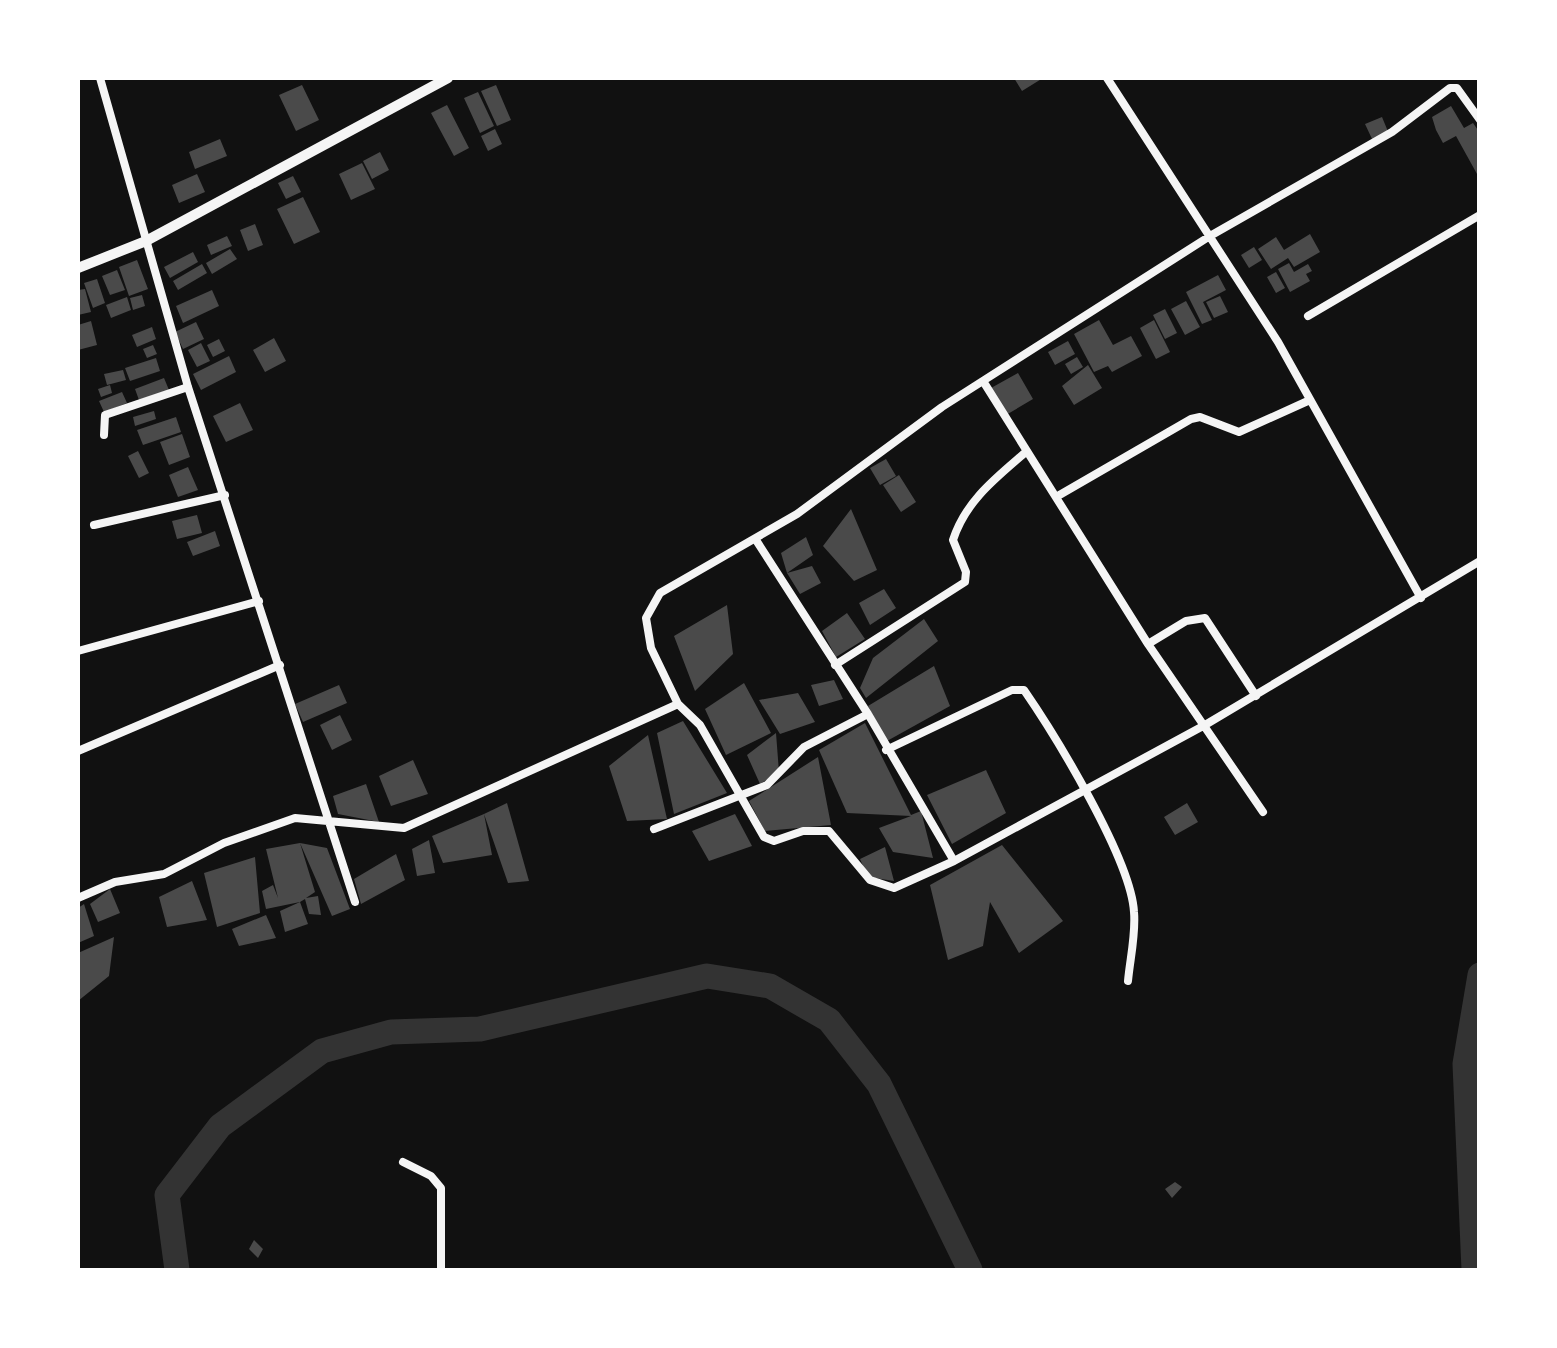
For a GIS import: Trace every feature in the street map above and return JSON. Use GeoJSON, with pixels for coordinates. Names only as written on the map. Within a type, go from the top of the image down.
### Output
{"type":"FeatureCollection","features":[{"type":"Feature","properties":{"kind":"main road"},"geometry":{"type":"LineString","coordinates":[[78,268],[146,242],[448,78]]}},
{"type":"Feature","properties":{"kind":"street"},"geometry":{"type":"LineString","coordinates":[[100,78],[188,387],[355,902]]}},
{"type":"Feature","properties":{"kind":"street"},"geometry":{"type":"LineString","coordinates":[[1107,78],[1310,400],[1421,598]]}},
{"type":"Feature","properties":{"kind":"street"},"geometry":{"type":"LineString","coordinates":[[1480,120],[1459,91],[1450,88],[1392,132],[1210,236],[982,381],[756,540],[674,582],[651,603],[646,634],[678,704],[700,725],[764,836],[774,841],[803,830],[829,831],[870,880],[884,886],[905,885],[1256,696],[1480,561]]}},
{"type":"Feature","properties":{"kind":"street"},"geometry":{"type":"LineString","coordinates":[[1308,316],[1480,215]]}},
{"type":"Feature","properties":{"kind":"street"},"geometry":{"type":"LineString","coordinates":[[982,381],[1148,644],[1263,812]]}},
{"type":"Feature","properties":{"kind":"street"},"geometry":{"type":"LineString","coordinates":[[104,435],[102,416],[188,387]]}},
{"type":"Feature","properties":{"kind":"street"},"geometry":{"type":"LineString","coordinates":[[1056,497],[1191,419],[1200,416],[1239,432],[1310,400]]}},
{"type":"Feature","properties":{"kind":"street"},"geometry":{"type":"LineString","coordinates":[[835,665],[965,582],[966,572],[953,540],[956,530],[984,488],[1027,451]]}},
{"type":"Feature","properties":{"kind":"street"},"geometry":{"type":"LineString","coordinates":[[94,525],[224,495]]}},
{"type":"Feature","properties":{"kind":"street"},"geometry":{"type":"LineString","coordinates":[[756,540],[868,714],[886,750],[932,816],[954,861]]}},
{"type":"Feature","properties":{"kind":"street"},"geometry":{"type":"LineString","coordinates":[[78,651],[259,601]]}},
{"type":"Feature","properties":{"kind":"street"},"geometry":{"type":"LineString","coordinates":[[1148,644],[1186,621],[1205,618],[1256,696]]}},
{"type":"Feature","properties":{"kind":"street"},"geometry":{"type":"LineString","coordinates":[[78,751],[280,665]]}},
{"type":"Feature","properties":{"kind":"street"},"geometry":{"type":"LineString","coordinates":[[886,750],[1012,690],[1024,690],[1086,790],[1130,891],[1134,912],[1128,981]]}},
{"type":"Feature","properties":{"kind":"street"},"geometry":{"type":"LineString","coordinates":[[78,898],[115,882],[164,874],[224,844],[295,818],[404,828],[678,704]]}},
{"type":"Feature","properties":{"kind":"street"},"geometry":{"type":"LineString","coordinates":[[654,829],[775,780],[804,747],[868,714]]}},
{"type":"Feature","properties":{"kind":"street"},"geometry":{"type":"LineString","coordinates":[[402,1162],[431,1176],[441,1188],[441,1270]]}},
{"type":"Feature","properties":{"kind":"building"},"geometry":{"type":"Polygon","coordinates":[[[1014,78],[1043,78],[1022,91],[1014,78]]]}},
{"type":"Feature","properties":{"kind":"building"},"geometry":{"type":"Polygon","coordinates":[[[302,85],[319,120],[296,131],[279,95],[302,85]]]}},
{"type":"Feature","properties":{"kind":"building"},"geometry":{"type":"Polygon","coordinates":[[[496,85],[511,120],[497,126],[481,91],[496,85]]]}},
{"type":"Feature","properties":{"kind":"building"},"geometry":{"type":"Polygon","coordinates":[[[478,92],[494,126],[480,133],[464,98],[478,92]]]}},
{"type":"Feature","properties":{"kind":"building"},"geometry":{"type":"Polygon","coordinates":[[[447,105],[469,148],[454,156],[431,113],[447,105]]]}},
{"type":"Feature","properties":{"kind":"building"},"geometry":{"type":"Polygon","coordinates":[[[1451,106],[1464,128],[1473,123],[1480,133],[1477,174],[1456,136],[1443,143],[1436,130],[1432,117],[1451,106]]]}},
{"type":"Feature","properties":{"kind":"building"},"geometry":{"type":"Polygon","coordinates":[[[1382,117],[1389,134],[1373,141],[1365,124],[1382,117]]]}},
{"type":"Feature","properties":{"kind":"building"},"geometry":{"type":"Polygon","coordinates":[[[495,129],[502,144],[488,151],[481,136],[495,129]]]}},
{"type":"Feature","properties":{"kind":"building"},"geometry":{"type":"Polygon","coordinates":[[[220,139],[227,156],[195,169],[189,152],[220,139]]]}},
{"type":"Feature","properties":{"kind":"building"},"geometry":{"type":"Polygon","coordinates":[[[380,152],[389,170],[372,179],[363,161],[380,152]]]}},
{"type":"Feature","properties":{"kind":"building"},"geometry":{"type":"Polygon","coordinates":[[[362,163],[375,189],[351,200],[339,174],[362,163]]]}},
{"type":"Feature","properties":{"kind":"building"},"geometry":{"type":"Polygon","coordinates":[[[197,174],[205,192],[179,203],[172,185],[197,174]]]}},
{"type":"Feature","properties":{"kind":"building"},"geometry":{"type":"Polygon","coordinates":[[[293,176],[301,192],[286,199],[278,183],[293,176]]]}},
{"type":"Feature","properties":{"kind":"building"},"geometry":{"type":"Polygon","coordinates":[[[303,197],[320,232],[294,244],[277,209],[303,197]]]}},
{"type":"Feature","properties":{"kind":"building"},"geometry":{"type":"Polygon","coordinates":[[[255,224],[263,245],[248,251],[240,230],[255,224]]]}},
{"type":"Feature","properties":{"kind":"building"},"geometry":{"type":"Polygon","coordinates":[[[1310,234],[1320,252],[1294,267],[1288,258],[1271,269],[1258,249],[1276,237],[1284,250],[1310,234]]]}},
{"type":"Feature","properties":{"kind":"building"},"geometry":{"type":"Polygon","coordinates":[[[227,236],[232,246],[211,255],[207,245],[227,236]]]}},
{"type":"Feature","properties":{"kind":"building"},"geometry":{"type":"Polygon","coordinates":[[[1254,247],[1262,260],[1249,268],[1241,255],[1254,247]]]}},
{"type":"Feature","properties":{"kind":"building"},"geometry":{"type":"Polygon","coordinates":[[[230,249],[237,259],[212,274],[206,263],[230,249]]]}},
{"type":"Feature","properties":{"kind":"building"},"geometry":{"type":"Polygon","coordinates":[[[193,252],[198,262],[170,278],[164,267],[193,252]]]}},
{"type":"Feature","properties":{"kind":"building"},"geometry":{"type":"Polygon","coordinates":[[[137,260],[148,289],[129,296],[119,267],[137,260]]]}},
{"type":"Feature","properties":{"kind":"building"},"geometry":{"type":"Polygon","coordinates":[[[1289,263],[1294,272],[1308,264],[1312,271],[1306,274],[1310,281],[1290,292],[1278,269],[1289,263]]]}},
{"type":"Feature","properties":{"kind":"building"},"geometry":{"type":"Polygon","coordinates":[[[202,264],[207,273],[178,290],[173,281],[202,264]]]}},
{"type":"Feature","properties":{"kind":"building"},"geometry":{"type":"Polygon","coordinates":[[[117,270],[125,290],[110,295],[102,276],[117,270]]]}},
{"type":"Feature","properties":{"kind":"building"},"geometry":{"type":"Polygon","coordinates":[[[1276,272],[1285,288],[1276,293],[1267,277],[1276,272]]]}},
{"type":"Feature","properties":{"kind":"building"},"geometry":{"type":"Polygon","coordinates":[[[1218,275],[1226,290],[1203,302],[1212,320],[1202,324],[1186,292],[1218,275]]]}},
{"type":"Feature","properties":{"kind":"building"},"geometry":{"type":"Polygon","coordinates":[[[97,279],[105,303],[93,308],[84,283],[97,279]]]}},
{"type":"Feature","properties":{"kind":"building"},"geometry":{"type":"Polygon","coordinates":[[[85,289],[91,312],[78,315],[78,290],[85,289]]]}},
{"type":"Feature","properties":{"kind":"building"},"geometry":{"type":"Polygon","coordinates":[[[212,290],[219,306],[183,323],[176,306],[212,290]]]}},
{"type":"Feature","properties":{"kind":"building"},"geometry":{"type":"Polygon","coordinates":[[[142,295],[145,306],[133,310],[130,298],[142,295]]]}},
{"type":"Feature","properties":{"kind":"building"},"geometry":{"type":"Polygon","coordinates":[[[1220,296],[1228,312],[1214,318],[1206,302],[1220,296]]]}},
{"type":"Feature","properties":{"kind":"building"},"geometry":{"type":"Polygon","coordinates":[[[127,297],[131,310],[111,318],[106,305],[127,297]]]}},
{"type":"Feature","properties":{"kind":"building"},"geometry":{"type":"Polygon","coordinates":[[[1186,301],[1200,327],[1185,335],[1171,309],[1186,301]]]}},
{"type":"Feature","properties":{"kind":"building"},"geometry":{"type":"Polygon","coordinates":[[[1165,309],[1177,333],[1165,339],[1153,315],[1165,309]]]}},
{"type":"Feature","properties":{"kind":"building"},"geometry":{"type":"Polygon","coordinates":[[[1099,320],[1113,345],[1131,336],[1142,356],[1112,372],[1108,366],[1094,372],[1074,334],[1099,320]]]}},
{"type":"Feature","properties":{"kind":"building"},"geometry":{"type":"Polygon","coordinates":[[[1154,320],[1170,352],[1156,359],[1140,328],[1154,320]]]}},
{"type":"Feature","properties":{"kind":"building"},"geometry":{"type":"Polygon","coordinates":[[[91,321],[97,345],[78,350],[78,325],[91,321]]]}},
{"type":"Feature","properties":{"kind":"building"},"geometry":{"type":"Polygon","coordinates":[[[196,322],[204,339],[183,349],[175,332],[196,322]]]}},
{"type":"Feature","properties":{"kind":"building"},"geometry":{"type":"Polygon","coordinates":[[[152,327],[156,339],[137,347],[132,335],[152,327]]]}},
{"type":"Feature","properties":{"kind":"building"},"geometry":{"type":"Polygon","coordinates":[[[274,338],[286,361],[265,372],[253,350],[274,338]]]}},
{"type":"Feature","properties":{"kind":"building"},"geometry":{"type":"Polygon","coordinates":[[[219,339],[225,351],[213,357],[207,345],[219,339]]]}},
{"type":"Feature","properties":{"kind":"building"},"geometry":{"type":"Polygon","coordinates":[[[1068,341],[1075,354],[1055,365],[1048,352],[1068,341]]]}},
{"type":"Feature","properties":{"kind":"building"},"geometry":{"type":"Polygon","coordinates":[[[201,343],[210,361],[197,367],[188,350],[201,343]]]}},
{"type":"Feature","properties":{"kind":"building"},"geometry":{"type":"Polygon","coordinates":[[[153,345],[157,354],[147,358],[143,349],[153,345]]]}},
{"type":"Feature","properties":{"kind":"building"},"geometry":{"type":"Polygon","coordinates":[[[229,356],[236,372],[201,390],[193,374],[229,356]]]}},
{"type":"Feature","properties":{"kind":"building"},"geometry":{"type":"Polygon","coordinates":[[[1077,357],[1083,367],[1071,374],[1065,364],[1077,357]]]}},
{"type":"Feature","properties":{"kind":"building"},"geometry":{"type":"Polygon","coordinates":[[[156,358],[160,371],[130,381],[125,368],[156,358]]]}},
{"type":"Feature","properties":{"kind":"building"},"geometry":{"type":"Polygon","coordinates":[[[1088,365],[1102,388],[1074,405],[1062,386],[1088,365]]]}},
{"type":"Feature","properties":{"kind":"building"},"geometry":{"type":"Polygon","coordinates":[[[123,370],[126,380],[107,385],[104,374],[123,370]]]}},
{"type":"Feature","properties":{"kind":"building"},"geometry":{"type":"Polygon","coordinates":[[[1018,373],[1033,399],[1006,415],[991,388],[1018,373]]]}},
{"type":"Feature","properties":{"kind":"building"},"geometry":{"type":"Polygon","coordinates":[[[164,378],[169,390],[139,400],[135,389],[164,378]]]}},
{"type":"Feature","properties":{"kind":"building"},"geometry":{"type":"Polygon","coordinates":[[[110,385],[112,393],[101,397],[98,389],[110,385]]]}},
{"type":"Feature","properties":{"kind":"building"},"geometry":{"type":"Polygon","coordinates":[[[122,392],[127,403],[104,412],[99,401],[122,392]]]}},
{"type":"Feature","properties":{"kind":"building"},"geometry":{"type":"Polygon","coordinates":[[[240,403],[253,430],[226,442],[213,416],[240,403]]]}},
{"type":"Feature","properties":{"kind":"building"},"geometry":{"type":"Polygon","coordinates":[[[154,411],[156,419],[135,426],[133,417],[154,411]]]}},
{"type":"Feature","properties":{"kind":"building"},"geometry":{"type":"Polygon","coordinates":[[[176,417],[181,432],[143,445],[137,430],[176,417]]]}},
{"type":"Feature","properties":{"kind":"building"},"geometry":{"type":"Polygon","coordinates":[[[182,434],[190,457],[169,465],[160,442],[182,434]]]}},
{"type":"Feature","properties":{"kind":"building"},"geometry":{"type":"Polygon","coordinates":[[[138,451],[149,473],[139,478],[128,456],[138,451]]]}},
{"type":"Feature","properties":{"kind":"building"},"geometry":{"type":"Polygon","coordinates":[[[886,459],[896,476],[880,485],[870,468],[886,459]]]}},
{"type":"Feature","properties":{"kind":"building"},"geometry":{"type":"Polygon","coordinates":[[[188,467],[198,490],[178,497],[169,475],[188,467]]]}},
{"type":"Feature","properties":{"kind":"building"},"geometry":{"type":"Polygon","coordinates":[[[899,475],[916,502],[901,512],[883,485],[899,475]]]}},
{"type":"Feature","properties":{"kind":"building"},"geometry":{"type":"Polygon","coordinates":[[[851,509],[877,570],[854,581],[823,546],[851,509]]]}},
{"type":"Feature","properties":{"kind":"building"},"geometry":{"type":"Polygon","coordinates":[[[197,515],[202,533],[177,539],[172,521],[197,515]]]}},
{"type":"Feature","properties":{"kind":"building"},"geometry":{"type":"Polygon","coordinates":[[[215,531],[220,546],[193,556],[187,542],[215,531]]]}},
{"type":"Feature","properties":{"kind":"building"},"geometry":{"type":"Polygon","coordinates":[[[806,537],[813,555],[787,573],[781,553],[806,537]]]}},
{"type":"Feature","properties":{"kind":"building"},"geometry":{"type":"Polygon","coordinates":[[[812,566],[821,583],[800,594],[787,573],[812,566]]]}},
{"type":"Feature","properties":{"kind":"building"},"geometry":{"type":"Polygon","coordinates":[[[884,589],[896,608],[870,625],[859,603],[884,589]]]}},
{"type":"Feature","properties":{"kind":"building"},"geometry":{"type":"Polygon","coordinates":[[[727,605],[733,654],[695,691],[674,636],[727,605]]]}},
{"type":"Feature","properties":{"kind":"building"},"geometry":{"type":"Polygon","coordinates":[[[847,613],[865,639],[836,657],[822,631],[847,613]]]}},
{"type":"Feature","properties":{"kind":"building"},"geometry":{"type":"Polygon","coordinates":[[[924,619],[938,641],[866,698],[860,688],[873,658],[924,619]]]}},
{"type":"Feature","properties":{"kind":"building"},"geometry":{"type":"Polygon","coordinates":[[[934,666],[950,706],[887,741],[868,706],[934,666]]]}},
{"type":"Feature","properties":{"kind":"building"},"geometry":{"type":"Polygon","coordinates":[[[834,680],[843,699],[819,706],[811,685],[834,680]]]}},
{"type":"Feature","properties":{"kind":"building"},"geometry":{"type":"Polygon","coordinates":[[[744,683],[771,733],[726,755],[705,709],[744,683]]]}},
{"type":"Feature","properties":{"kind":"building"},"geometry":{"type":"Polygon","coordinates":[[[339,685],[347,703],[303,722],[295,704],[339,685]]]}},
{"type":"Feature","properties":{"kind":"building"},"geometry":{"type":"Polygon","coordinates":[[[798,693],[815,722],[780,734],[759,700],[798,693]]]}},
{"type":"Feature","properties":{"kind":"building"},"geometry":{"type":"Polygon","coordinates":[[[340,715],[352,740],[332,750],[320,725],[340,715]]]}},
{"type":"Feature","properties":{"kind":"building"},"geometry":{"type":"Polygon","coordinates":[[[683,721],[727,793],[674,814],[657,733],[683,721]]]}},
{"type":"Feature","properties":{"kind":"building"},"geometry":{"type":"Polygon","coordinates":[[[865,723],[911,815],[921,811],[933,858],[893,852],[879,828],[911,816],[847,813],[819,750],[865,723]]]}},
{"type":"Feature","properties":{"kind":"building"},"geometry":{"type":"Polygon","coordinates":[[[776,733],[779,772],[760,784],[747,755],[776,733]]]}},
{"type":"Feature","properties":{"kind":"building"},"geometry":{"type":"Polygon","coordinates":[[[648,735],[667,819],[627,821],[609,766],[648,735]]]}},
{"type":"Feature","properties":{"kind":"building"},"geometry":{"type":"Polygon","coordinates":[[[818,757],[831,825],[765,831],[749,801],[818,757]]]}},
{"type":"Feature","properties":{"kind":"building"},"geometry":{"type":"Polygon","coordinates":[[[413,760],[428,794],[391,806],[379,776],[413,760]]]}},
{"type":"Feature","properties":{"kind":"building"},"geometry":{"type":"Polygon","coordinates":[[[986,770],[1006,813],[952,844],[927,795],[986,770]]]}},
{"type":"Feature","properties":{"kind":"building"},"geometry":{"type":"Polygon","coordinates":[[[366,784],[379,822],[338,814],[333,796],[366,784]]]}},
{"type":"Feature","properties":{"kind":"building"},"geometry":{"type":"Polygon","coordinates":[[[507,803],[529,881],[508,883],[484,814],[507,803]]]}},
{"type":"Feature","properties":{"kind":"building"},"geometry":{"type":"Polygon","coordinates":[[[1187,803],[1198,822],[1175,835],[1164,817],[1187,803]]]}},
{"type":"Feature","properties":{"kind":"building"},"geometry":{"type":"Polygon","coordinates":[[[484,814],[492,855],[443,863],[432,836],[484,814]]]}},
{"type":"Feature","properties":{"kind":"building"},"geometry":{"type":"Polygon","coordinates":[[[735,814],[752,846],[709,861],[692,831],[735,814]]]}},
{"type":"Feature","properties":{"kind":"building"},"geometry":{"type":"Polygon","coordinates":[[[429,840],[435,873],[417,876],[412,849],[429,840]]]}},
{"type":"Feature","properties":{"kind":"building"},"geometry":{"type":"Polygon","coordinates":[[[300,843],[327,848],[350,909],[332,916],[300,843]]]}},
{"type":"Feature","properties":{"kind":"building"},"geometry":{"type":"Polygon","coordinates":[[[300,843],[315,892],[306,898],[318,896],[321,915],[309,914],[305,899],[266,909],[262,891],[273,885],[278,898],[266,849],[300,843]]]}},
{"type":"Feature","properties":{"kind":"building"},"geometry":{"type":"Polygon","coordinates":[[[1002,845],[1063,921],[1019,953],[990,902],[983,946],[948,960],[930,885],[1002,845]]]}},
{"type":"Feature","properties":{"kind":"building"},"geometry":{"type":"Polygon","coordinates":[[[885,847],[894,881],[868,877],[860,859],[885,847]]]}},
{"type":"Feature","properties":{"kind":"building"},"geometry":{"type":"Polygon","coordinates":[[[396,854],[405,880],[361,904],[354,879],[396,854]]]}},
{"type":"Feature","properties":{"kind":"building"},"geometry":{"type":"Polygon","coordinates":[[[255,857],[260,913],[217,927],[204,873],[255,857]]]}},
{"type":"Feature","properties":{"kind":"building"},"geometry":{"type":"Polygon","coordinates":[[[192,881],[207,920],[167,927],[159,897],[192,881]]]}},
{"type":"Feature","properties":{"kind":"building"},"geometry":{"type":"Polygon","coordinates":[[[110,889],[120,913],[98,922],[90,904],[110,889]]]}},
{"type":"Feature","properties":{"kind":"building"},"geometry":{"type":"Polygon","coordinates":[[[300,902],[308,924],[285,932],[280,911],[300,902]]]}},
{"type":"Feature","properties":{"kind":"building"},"geometry":{"type":"Polygon","coordinates":[[[84,904],[94,936],[78,943],[78,908],[84,904]]]}},
{"type":"Feature","properties":{"kind":"building"},"geometry":{"type":"Polygon","coordinates":[[[266,915],[276,938],[239,946],[232,929],[266,915]]]}},
{"type":"Feature","properties":{"kind":"building"},"geometry":{"type":"Polygon","coordinates":[[[114,937],[109,976],[78,1001],[78,953],[114,937]]]}},
{"type":"Feature","properties":{"kind":"building"},"geometry":{"type":"Polygon","coordinates":[[[1175,1182],[1182,1187],[1172,1198],[1165,1189],[1175,1182]]]}},
{"type":"Feature","properties":{"kind":"building"},"geometry":{"type":"Polygon","coordinates":[[[254,1240],[263,1249],[258,1258],[249,1249],[254,1240]]]}},
{"type":"Feature","properties":{"kind":"waterway"},"geometry":{"type":"LineString","coordinates":[[1474,1270],[1465,1064],[1480,975]]}},
{"type":"Feature","properties":{"kind":"waterway"},"geometry":{"type":"LineString","coordinates":[[177,1270],[167,1195],[220,1126],[322,1051],[391,1032],[480,1029],[707,976],[770,986],[829,1020],[879,1084],[970,1270]]}}]}
